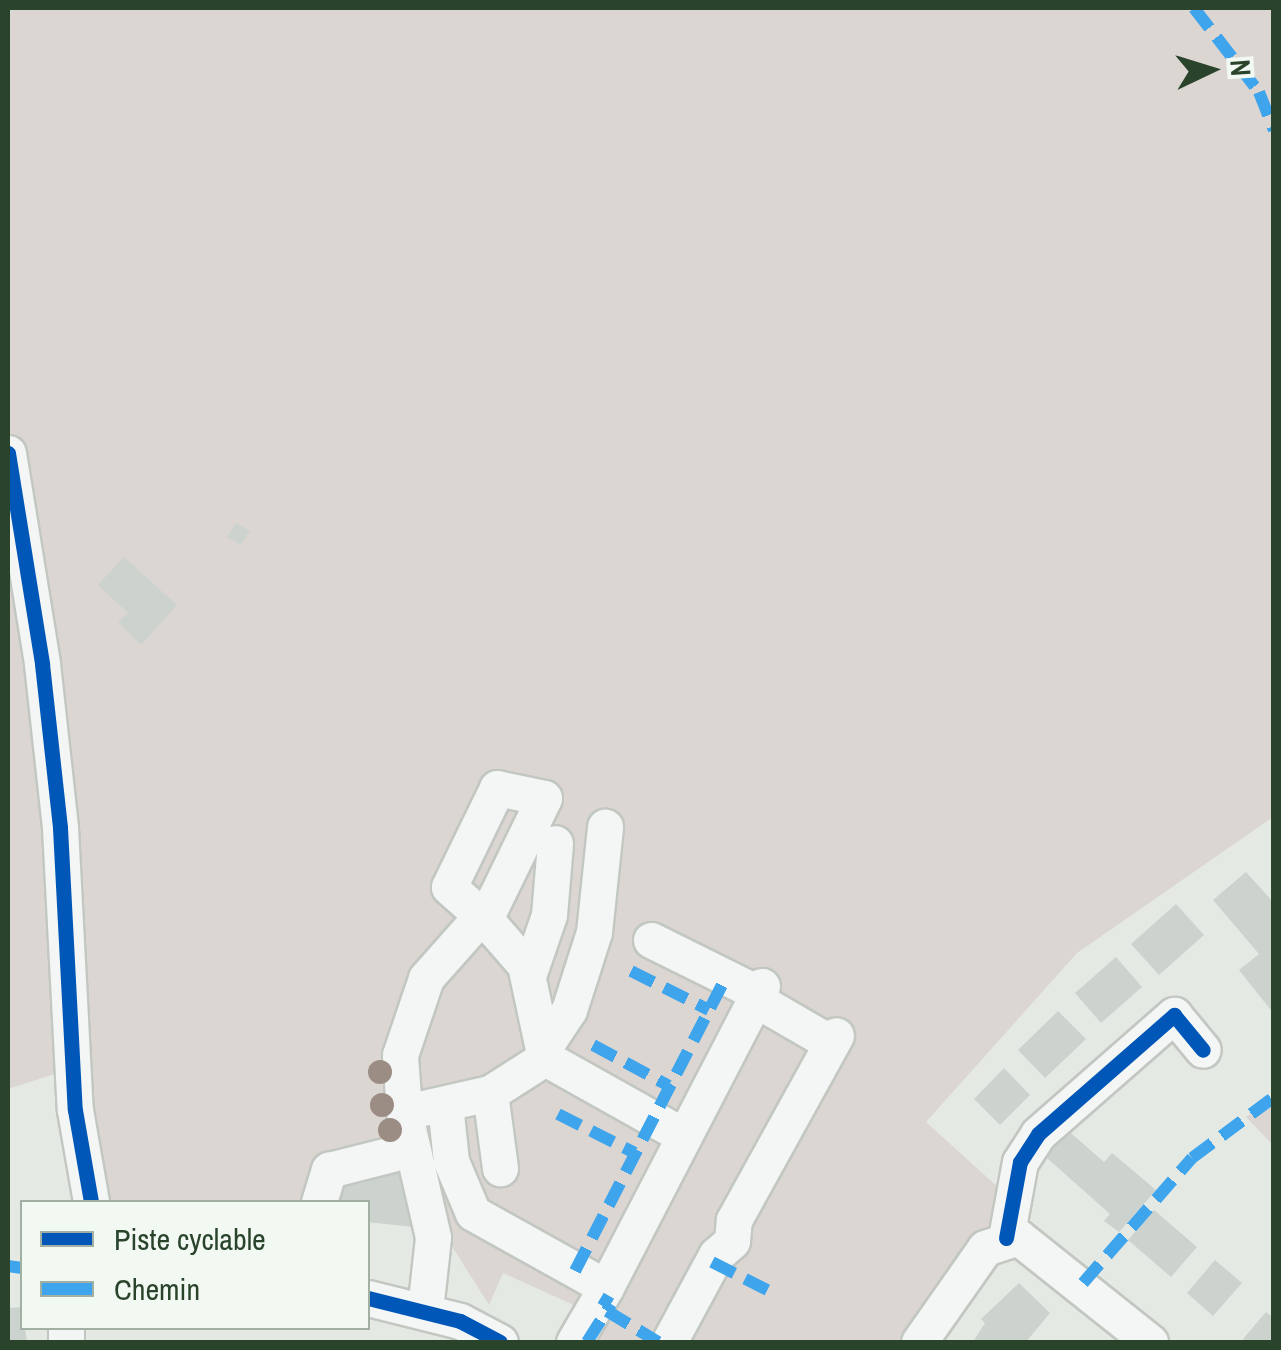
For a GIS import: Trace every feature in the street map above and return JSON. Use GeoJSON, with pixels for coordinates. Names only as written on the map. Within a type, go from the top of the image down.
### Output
{"type":"FeatureCollection","features":[{"type":"Feature","properties":{"kind":"street"},"geometry":{"type":"LineString","coordinates":[[8,453],[42,664],[60,828],[74,1110],[91,1200]]}},
{"type":"Feature","properties":{"kind":"street"},"geometry":{"type":"LineString","coordinates":[[404,1111],[490,1094],[544,1053],[569,1010],[594,932],[605,827]]}},
{"type":"Feature","properties":{"kind":"street"},"geometry":{"type":"LineString","coordinates":[[555,843],[549,916],[530,973],[544,1053],[684,1136]]}},
{"type":"Feature","properties":{"kind":"street"},"geometry":{"type":"LineString","coordinates":[[425,1310],[432,1237],[404,1111],[400,1055],[412,1007],[452,943],[485,919],[530,973]]}},
{"type":"Feature","properties":{"kind":"street"},"geometry":{"type":"LineString","coordinates":[[650,940],[758,992],[833,1039],[734,1220],[732,1241],[716,1255],[669,1342]]}},
{"type":"Feature","properties":{"kind":"street"},"geometry":{"type":"LineString","coordinates":[[574,1342],[758,992]]}},
{"type":"Feature","properties":{"kind":"street"},"geometry":{"type":"LineString","coordinates":[[1006,1238],[1020,1162],[1038,1134],[1174,1015],[1203,1050]]}},
{"type":"Feature","properties":{"kind":"street"},"geometry":{"type":"LineString","coordinates":[[490,1094],[500,1168]]}},
{"type":"Feature","properties":{"kind":"street"},"geometry":{"type":"LineString","coordinates":[[445,1104],[451,1160],[473,1213],[606,1287]]}},
{"type":"Feature","properties":{"kind":"street"},"geometry":{"type":"LineString","coordinates":[[320,1200],[329,1170],[412,1149]]}},
{"type":"Feature","properties":{"kind":"street"},"geometry":{"type":"LineString","coordinates":[[919,1342],[985,1248],[1006,1238],[1029,1241],[1150,1342]]}},
{"type":"Feature","properties":{"kind":"street"},"geometry":{"type":"LineString","coordinates":[[370,1298],[425,1310],[500,1342]]}},
{"type":"Feature","properties":{"kind":"shaded area"},"geometry":{"type":"Polygon","coordinates":[[[8,8],[1273,8],[1273,817],[1077,953],[926,1122],[1011,1199],[919,1342],[582,1342],[587,1311],[503,1273],[489,1305],[441,1229],[370,1222],[370,1200],[91,1200],[70,1069],[8,1089],[8,8]]]}},
{"type":"Feature","properties":{"kind":"shaded area"},"geometry":{"type":"Polygon","coordinates":[[[1273,1097],[1273,1145],[1246,1117],[1273,1097]]]}},
{"type":"Feature","properties":{"kind":"building"},"geometry":{"type":"Polygon","coordinates":[[[236,523],[250,531],[241,545],[227,537],[236,523]]]}},
{"type":"Feature","properties":{"kind":"building"},"geometry":{"type":"Polygon","coordinates":[[[124,557],[177,605],[141,645],[118,622],[128,613],[98,585],[124,557]]]}},
{"type":"Feature","properties":{"kind":"building"},"geometry":{"type":"Polygon","coordinates":[[[1246,872],[1274,903],[1274,1014],[1239,970],[1259,954],[1213,900],[1246,872]]]}},
{"type":"Feature","properties":{"kind":"building"},"geometry":{"type":"Polygon","coordinates":[[[1176,904],[1204,935],[1159,975],[1131,944],[1176,904]]]}},
{"type":"Feature","properties":{"kind":"building"},"geometry":{"type":"Polygon","coordinates":[[[1116,957],[1142,987],[1101,1023],[1075,993],[1116,957]]]}},
{"type":"Feature","properties":{"kind":"building"},"geometry":{"type":"Polygon","coordinates":[[[1058,1011],[1086,1039],[1045,1078],[1018,1050],[1058,1011]]]}},
{"type":"Feature","properties":{"kind":"building"},"geometry":{"type":"Polygon","coordinates":[[[1004,1068],[1030,1095],[1000,1125],[974,1099],[1004,1068]]]}},
{"type":"Feature","properties":{"kind":"building"},"geometry":{"type":"Polygon","coordinates":[[[1065,1128],[1104,1162],[1112,1153],[1156,1190],[1119,1232],[1104,1221],[1110,1214],[1039,1151],[1065,1128]]]}},
{"type":"Feature","properties":{"kind":"building"},"geometry":{"type":"Polygon","coordinates":[[[396,1159],[414,1227],[370,1222],[370,1200],[330,1200],[333,1176],[396,1159]]]}},
{"type":"Feature","properties":{"kind":"building"},"geometry":{"type":"Polygon","coordinates":[[[1154,1210],[1197,1247],[1171,1277],[1128,1240],[1154,1210]]]}},
{"type":"Feature","properties":{"kind":"building"},"geometry":{"type":"Polygon","coordinates":[[[1215,1260],[1242,1283],[1213,1316],[1187,1293],[1215,1260]]]}},
{"type":"Feature","properties":{"kind":"building"},"geometry":{"type":"Polygon","coordinates":[[[1019,1283],[1050,1313],[1026,1342],[973,1342],[985,1323],[981,1319],[1019,1283]]]}},
{"type":"Feature","properties":{"kind":"building"},"geometry":{"type":"Polygon","coordinates":[[[20,1307],[20,1330],[25,1330],[27,1342],[8,1342],[8,1308],[20,1307]]]}},
{"type":"Feature","properties":{"kind":"building"},"geometry":{"type":"Polygon","coordinates":[[[1266,1312],[1274,1318],[1274,1342],[1246,1342],[1243,1339],[1266,1312]]]}},
{"type":"Feature","properties":{"kind":"marked path"},"geometry":{"type":"LineString","coordinates":[[1194,8],[1259,92],[1274,130]]}},
{"type":"Feature","properties":{"kind":"marked path"},"geometry":{"type":"LineString","coordinates":[[631,971],[709,1010]]}},
{"type":"Feature","properties":{"kind":"marked path"},"geometry":{"type":"LineString","coordinates":[[575,1271],[726,977]]}},
{"type":"Feature","properties":{"kind":"marked path"},"geometry":{"type":"LineString","coordinates":[[593,1045],[669,1086]]}},
{"type":"Feature","properties":{"kind":"marked path"},"geometry":{"type":"LineString","coordinates":[[1083,1283],[1192,1158],[1274,1097]]}},
{"type":"Feature","properties":{"kind":"marked path"},"geometry":{"type":"LineString","coordinates":[[558,1114],[635,1153]]}},
{"type":"Feature","properties":{"kind":"marked path"},"geometry":{"type":"LineString","coordinates":[[712,1262],[773,1293]]}},
{"type":"Feature","properties":{"kind":"marked path"},"geometry":{"type":"LineString","coordinates":[[8,1266],[20,1268]]}},
{"type":"Feature","properties":{"kind":"marked path"},"geometry":{"type":"LineString","coordinates":[[587,1342],[611,1304],[601,1298]]}},
{"type":"Feature","properties":{"kind":"marked path"},"geometry":{"type":"LineString","coordinates":[[607,1311],[658,1342]]}},
{"type":"Feature","properties":{"kind":"cycle path"},"geometry":{"type":"LineString","coordinates":[[8,453],[42,664],[60,828],[75,1110],[91,1200]]}},
{"type":"Feature","properties":{"kind":"cycle path"},"geometry":{"type":"LineString","coordinates":[[1006,1238],[1020,1162],[1038,1134],[1174,1015],[1203,1050]]}},
{"type":"Feature","properties":{"kind":"cycle path"},"geometry":{"type":"LineString","coordinates":[[370,1298],[460,1321],[500,1342]]}}]}
